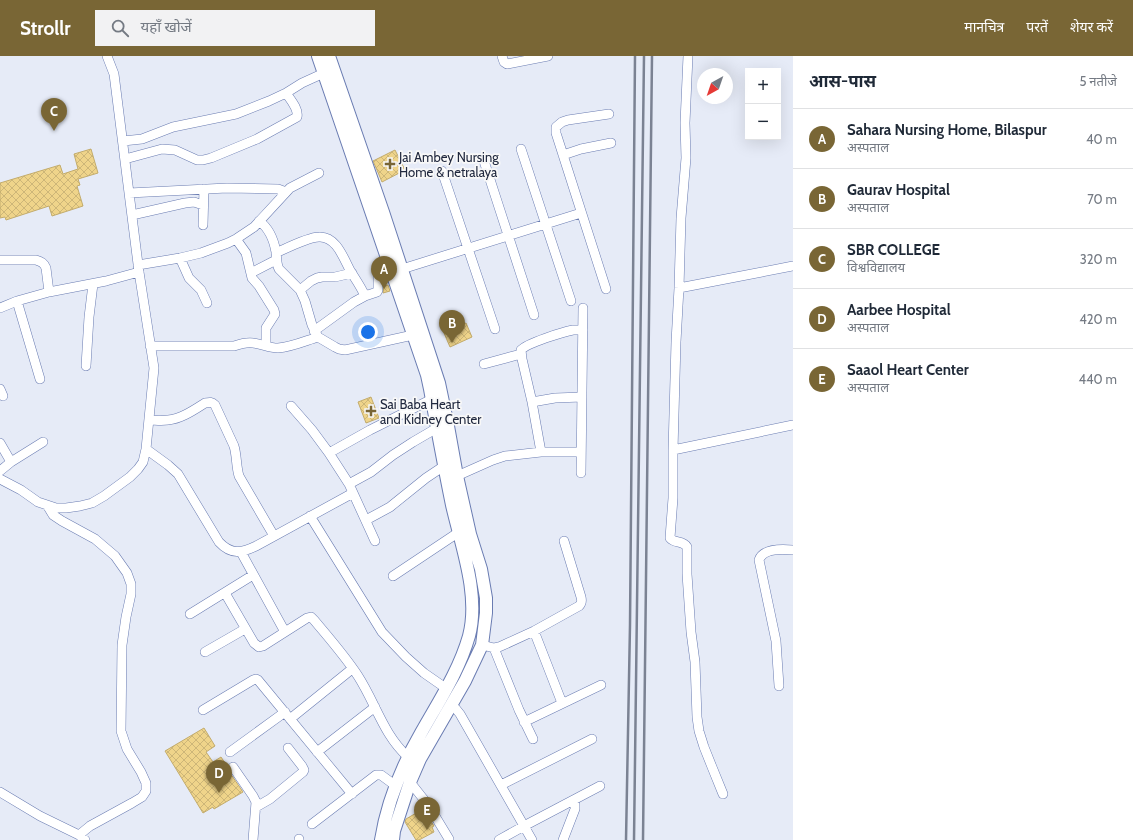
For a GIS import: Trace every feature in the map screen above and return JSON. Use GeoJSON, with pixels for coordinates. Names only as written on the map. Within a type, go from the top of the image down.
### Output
{"type":"FeatureCollection","features":[{"type":"Feature","properties":{"kind":"main road"},"geometry":{"type":"LineString","coordinates":[[318,56],[438,383],[457,476],[470,534],[484,583],[486,598],[482,645],[465,681],[428,744],[410,782],[394,832],[393,840]]}},
{"type":"Feature","properties":{"kind":"main road"},"geometry":{"type":"LineString","coordinates":[[329,56],[383,212],[398,276],[414,335],[427,375],[444,466],[471,588],[472,622],[469,635],[447,690],[408,757],[387,811],[381,840]]}},
{"type":"Feature","properties":{"kind":"street"},"geometry":{"type":"LineString","coordinates":[[0,479],[21,490],[38,502],[56,508],[66,508],[92,503],[104,496],[130,477],[143,462],[146,449],[154,368],[139,269],[114,74],[107,56]]}},
{"type":"Feature","properties":{"kind":"street"},"geometry":{"type":"LineString","coordinates":[[502,56],[504,62],[507,64],[548,56]]}},
{"type":"Feature","properties":{"kind":"street"},"geometry":{"type":"LineString","coordinates":[[688,56],[685,123],[686,158],[681,218],[676,342],[673,498],[670,538],[671,540],[682,542],[687,547],[691,632],[695,662],[699,731],[723,794]]}},
{"type":"Feature","properties":{"kind":"street"},"geometry":{"type":"LineString","coordinates":[[122,141],[142,139],[173,127],[200,120],[230,116],[269,101],[324,73]]}},
{"type":"Feature","properties":{"kind":"street"},"geometry":{"type":"LineString","coordinates":[[125,159],[162,149],[175,150],[197,160],[211,158],[257,139],[297,117],[297,110],[286,93]]}},
{"type":"Feature","properties":{"kind":"street"},"geometry":{"type":"LineString","coordinates":[[606,289],[563,155],[556,132],[556,127],[558,124],[568,120],[609,114]]}},
{"type":"Feature","properties":{"kind":"street"},"geometry":{"type":"LineString","coordinates":[[563,155],[581,149],[611,143]]}},
{"type":"Feature","properties":{"kind":"street"},"geometry":{"type":"LineString","coordinates":[[521,149],[571,301]]}},
{"type":"Feature","properties":{"kind":"street"},"geometry":{"type":"LineString","coordinates":[[484,161],[507,236],[534,315]]}},
{"type":"Feature","properties":{"kind":"street"},"geometry":{"type":"LineString","coordinates":[[442,172],[495,329]]}},
{"type":"Feature","properties":{"kind":"street"},"geometry":{"type":"LineString","coordinates":[[0,308],[17,301],[49,292],[106,281],[139,269],[201,253],[228,243],[254,227],[294,185],[319,173]]}},
{"type":"Feature","properties":{"kind":"street"},"geometry":{"type":"LineString","coordinates":[[129,193],[204,189],[268,188],[286,192]]}},
{"type":"Feature","properties":{"kind":"street"},"geometry":{"type":"LineString","coordinates":[[203,225],[204,189]]}},
{"type":"Feature","properties":{"kind":"street"},"geometry":{"type":"LineString","coordinates":[[132,215],[185,203],[194,202],[204,204]]}},
{"type":"Feature","properties":{"kind":"street"},"geometry":{"type":"LineString","coordinates":[[150,346],[234,346],[253,343],[279,348],[290,346],[316,334],[349,306],[365,296],[377,292],[378,277],[398,276],[468,248],[581,213]]}},
{"type":"Feature","properties":{"kind":"street"},"geometry":{"type":"LineString","coordinates":[[259,221],[268,230],[277,265],[300,290],[316,334],[335,347],[345,350],[414,335]]}},
{"type":"Feature","properties":{"kind":"street"},"geometry":{"type":"LineString","coordinates":[[250,273],[310,238],[320,236],[337,246],[365,296]]}},
{"type":"Feature","properties":{"kind":"street"},"geometry":{"type":"LineString","coordinates":[[236,239],[246,254],[250,273],[254,281],[259,286],[274,310],[275,314],[266,328],[266,346]]}},
{"type":"Feature","properties":{"kind":"street"},"geometry":{"type":"LineString","coordinates":[[180,258],[189,278],[201,290],[207,303]]}},
{"type":"Feature","properties":{"kind":"street"},"geometry":{"type":"LineString","coordinates":[[0,260],[36,260],[42,262],[45,264],[46,268],[49,292]]}},
{"type":"Feature","properties":{"kind":"street"},"geometry":{"type":"LineString","coordinates":[[679,288],[793,266]]}},
{"type":"Feature","properties":{"kind":"street"},"geometry":{"type":"LineString","coordinates":[[300,290],[317,278],[335,277],[352,273]]}},
{"type":"Feature","properties":{"kind":"street"},"geometry":{"type":"LineString","coordinates":[[86,366],[93,284]]}},
{"type":"Feature","properties":{"kind":"street"},"geometry":{"type":"LineString","coordinates":[[17,301],[40,379]]}},
{"type":"Feature","properties":{"kind":"street"},"geometry":{"type":"LineString","coordinates":[[581,472],[580,452],[583,308]]}},
{"type":"Feature","properties":{"kind":"street"},"geometry":{"type":"LineString","coordinates":[[542,452],[521,350],[528,345],[566,332],[583,330]]}},
{"type":"Feature","properties":{"kind":"street"},"geometry":{"type":"LineString","coordinates":[[484,364],[521,354]]}},
{"type":"Feature","properties":{"kind":"street"},"geometry":{"type":"LineString","coordinates":[[532,402],[555,398],[582,397]]}},
{"type":"Feature","properties":{"kind":"street"},"geometry":{"type":"LineString","coordinates":[[329,453],[370,430],[432,399]]}},
{"type":"Feature","properties":{"kind":"street"},"geometry":{"type":"LineString","coordinates":[[148,420],[173,420],[205,403],[213,403],[234,446],[239,476],[274,536]]}},
{"type":"Feature","properties":{"kind":"street"},"geometry":{"type":"LineString","coordinates":[[291,406],[312,430],[329,453],[351,488],[374,541]]}},
{"type":"Feature","properties":{"kind":"street"},"geometry":{"type":"LineString","coordinates":[[673,450],[793,425]]}},
{"type":"Feature","properties":{"kind":"street"},"geometry":{"type":"LineString","coordinates":[[146,449],[178,474],[223,547],[228,550],[241,552],[256,546],[310,516],[351,488],[393,455],[438,428]]}},
{"type":"Feature","properties":{"kind":"street"},"geometry":{"type":"LineString","coordinates":[[0,471],[11,462],[43,442]]}},
{"type":"Feature","properties":{"kind":"street"},"geometry":{"type":"LineString","coordinates":[[0,443],[11,462]]}},
{"type":"Feature","properties":{"kind":"street"},"geometry":{"type":"LineString","coordinates":[[457,476],[505,456],[542,452],[580,452]]}},
{"type":"Feature","properties":{"kind":"street"},"geometry":{"type":"LineString","coordinates":[[366,520],[390,507],[426,478],[444,466]]}},
{"type":"Feature","properties":{"kind":"street"},"geometry":{"type":"LineString","coordinates":[[0,792],[40,816],[82,838],[90,826],[142,797],[146,791],[146,783],[127,749],[121,731],[122,645],[131,594],[131,584],[127,573],[115,556],[96,539],[53,515],[47,505]]}},
{"type":"Feature","properties":{"kind":"street"},"geometry":{"type":"LineString","coordinates":[[310,516],[382,632],[406,657],[447,690]]}},
{"type":"Feature","properties":{"kind":"street"},"geometry":{"type":"LineString","coordinates":[[393,576],[459,532]]}},
{"type":"Feature","properties":{"kind":"street"},"geometry":{"type":"LineString","coordinates":[[482,645],[494,648],[499,647],[534,631],[579,606],[582,601],[564,541]]}},
{"type":"Feature","properties":{"kind":"street"},"geometry":{"type":"LineString","coordinates":[[779,686],[776,641],[759,560],[762,555],[774,550],[793,550]]}},
{"type":"Feature","properties":{"kind":"street"},"geometry":{"type":"LineString","coordinates":[[241,552],[285,632]]}},
{"type":"Feature","properties":{"kind":"street"},"geometry":{"type":"LineString","coordinates":[[190,614],[254,575]]}},
{"type":"Feature","properties":{"kind":"street"},"geometry":{"type":"LineString","coordinates":[[225,593],[245,629],[254,643],[259,647],[311,617],[358,677],[388,734],[400,750],[408,757]]}},
{"type":"Feature","properties":{"kind":"street"},"geometry":{"type":"LineString","coordinates":[[205,652],[245,629]]}},
{"type":"Feature","properties":{"kind":"street"},"geometry":{"type":"LineString","coordinates":[[534,631],[562,703]]}},
{"type":"Feature","properties":{"kind":"street"},"geometry":{"type":"LineString","coordinates":[[494,648],[524,722],[533,739]]}},
{"type":"Feature","properties":{"kind":"street"},"geometry":{"type":"LineString","coordinates":[[230,752],[287,716],[352,669]]}},
{"type":"Feature","properties":{"kind":"street"},"geometry":{"type":"LineString","coordinates":[[203,710],[256,679],[352,794]]}},
{"type":"Feature","properties":{"kind":"street"},"geometry":{"type":"LineString","coordinates":[[524,722],[601,685]]}},
{"type":"Feature","properties":{"kind":"street"},"geometry":{"type":"LineString","coordinates":[[451,704],[460,714],[532,840]]}},
{"type":"Feature","properties":{"kind":"street"},"geometry":{"type":"LineString","coordinates":[[318,752],[375,708]]}},
{"type":"Feature","properties":{"kind":"street"},"geometry":{"type":"LineString","coordinates":[[501,785],[592,739]]}},
{"type":"Feature","properties":{"kind":"street"},"geometry":{"type":"LineString","coordinates":[[256,807],[270,799],[303,772],[304,770],[302,766],[288,748]]}},
{"type":"Feature","properties":{"kind":"street"},"geometry":{"type":"LineString","coordinates":[[233,767],[256,802],[253,840]]}},
{"type":"Feature","properties":{"kind":"street"},"geometry":{"type":"LineString","coordinates":[[312,824],[376,775],[381,775],[396,786]]}},
{"type":"Feature","properties":{"kind":"street"},"geometry":{"type":"LineString","coordinates":[[410,782],[429,806],[449,839]]}},
{"type":"Feature","properties":{"kind":"street"},"geometry":{"type":"LineString","coordinates":[[500,840],[600,786]]}},
{"type":"Feature","properties":{"kind":"street"},"geometry":{"type":"LineString","coordinates":[[563,840],[575,809],[574,800]]}},
{"type":"Feature","properties":{"kind":"building"},"geometry":{"type":"Polygon","coordinates":[[[91,149],[98,173],[78,179],[80,185],[77,186],[83,206],[52,216],[49,206],[6,220],[5,217],[0,218],[0,183],[60,165],[63,174],[78,169],[74,154],[91,149]]]}},
{"type":"Feature","properties":{"kind":"building"},"geometry":{"type":"Polygon","coordinates":[[[395,150],[405,170],[382,182],[373,161],[395,150]]]}},
{"type":"Feature","properties":{"kind":"building"},"geometry":{"type":"Polygon","coordinates":[[[388,285],[390,291],[383,293],[384,286],[388,285]]]}},
{"type":"Feature","properties":{"kind":"building"},"geometry":{"type":"Polygon","coordinates":[[[466,323],[472,337],[450,347],[444,333],[466,323]]]}},
{"type":"Feature","properties":{"kind":"building"},"geometry":{"type":"Polygon","coordinates":[[[371,397],[379,418],[366,423],[358,402],[371,397]]]}},
{"type":"Feature","properties":{"kind":"building"},"geometry":{"type":"Polygon","coordinates":[[[204,728],[215,746],[206,752],[213,762],[221,757],[243,792],[214,809],[213,807],[203,813],[165,751],[204,728]]]}},
{"type":"Feature","properties":{"kind":"building"},"geometry":{"type":"Polygon","coordinates":[[[423,809],[434,826],[432,827],[434,832],[419,840],[416,840],[405,822],[406,819],[423,809]]]}},
{"type":"Feature","properties":{"kind":"railway"},"geometry":{"type":"LineString","coordinates":[[626,840],[630,625],[635,56]]}},
{"type":"Feature","properties":{"kind":"railway"},"geometry":{"type":"LineString","coordinates":[[634,840],[644,56]]}},
{"type":"Feature","properties":{"kind":"railway"},"geometry":{"type":"LineString","coordinates":[[643,840],[652,56]]}},
{"type":"Feature","properties":{"kind":"place","name":"SBR COLLEGE"},"geometry":{"type":"Point","coordinates":[54,131]}},
{"type":"Feature","properties":{"kind":"place","name":"Jai Ambey Nursing Home & netralaya"},"geometry":{"type":"Point","coordinates":[390,164]}},
{"type":"Feature","properties":{"kind":"place","name":"Sahara Nursing Home, Bilaspur"},"geometry":{"type":"Point","coordinates":[384,289]}},
{"type":"Feature","properties":{"kind":"place","name":"Gaurav Hospital"},"geometry":{"type":"Point","coordinates":[452,343]}},
{"type":"Feature","properties":{"kind":"place","name":"Sai Baba Heart and Kidney Center"},"geometry":{"type":"Point","coordinates":[371,411]}},
{"type":"Feature","properties":{"kind":"place","name":"Aarbee Hospital"},"geometry":{"type":"Point","coordinates":[219,793]}},
{"type":"Feature","properties":{"kind":"place","name":"Saaol Heart Center"},"geometry":{"type":"Point","coordinates":[427,830]}}]}
